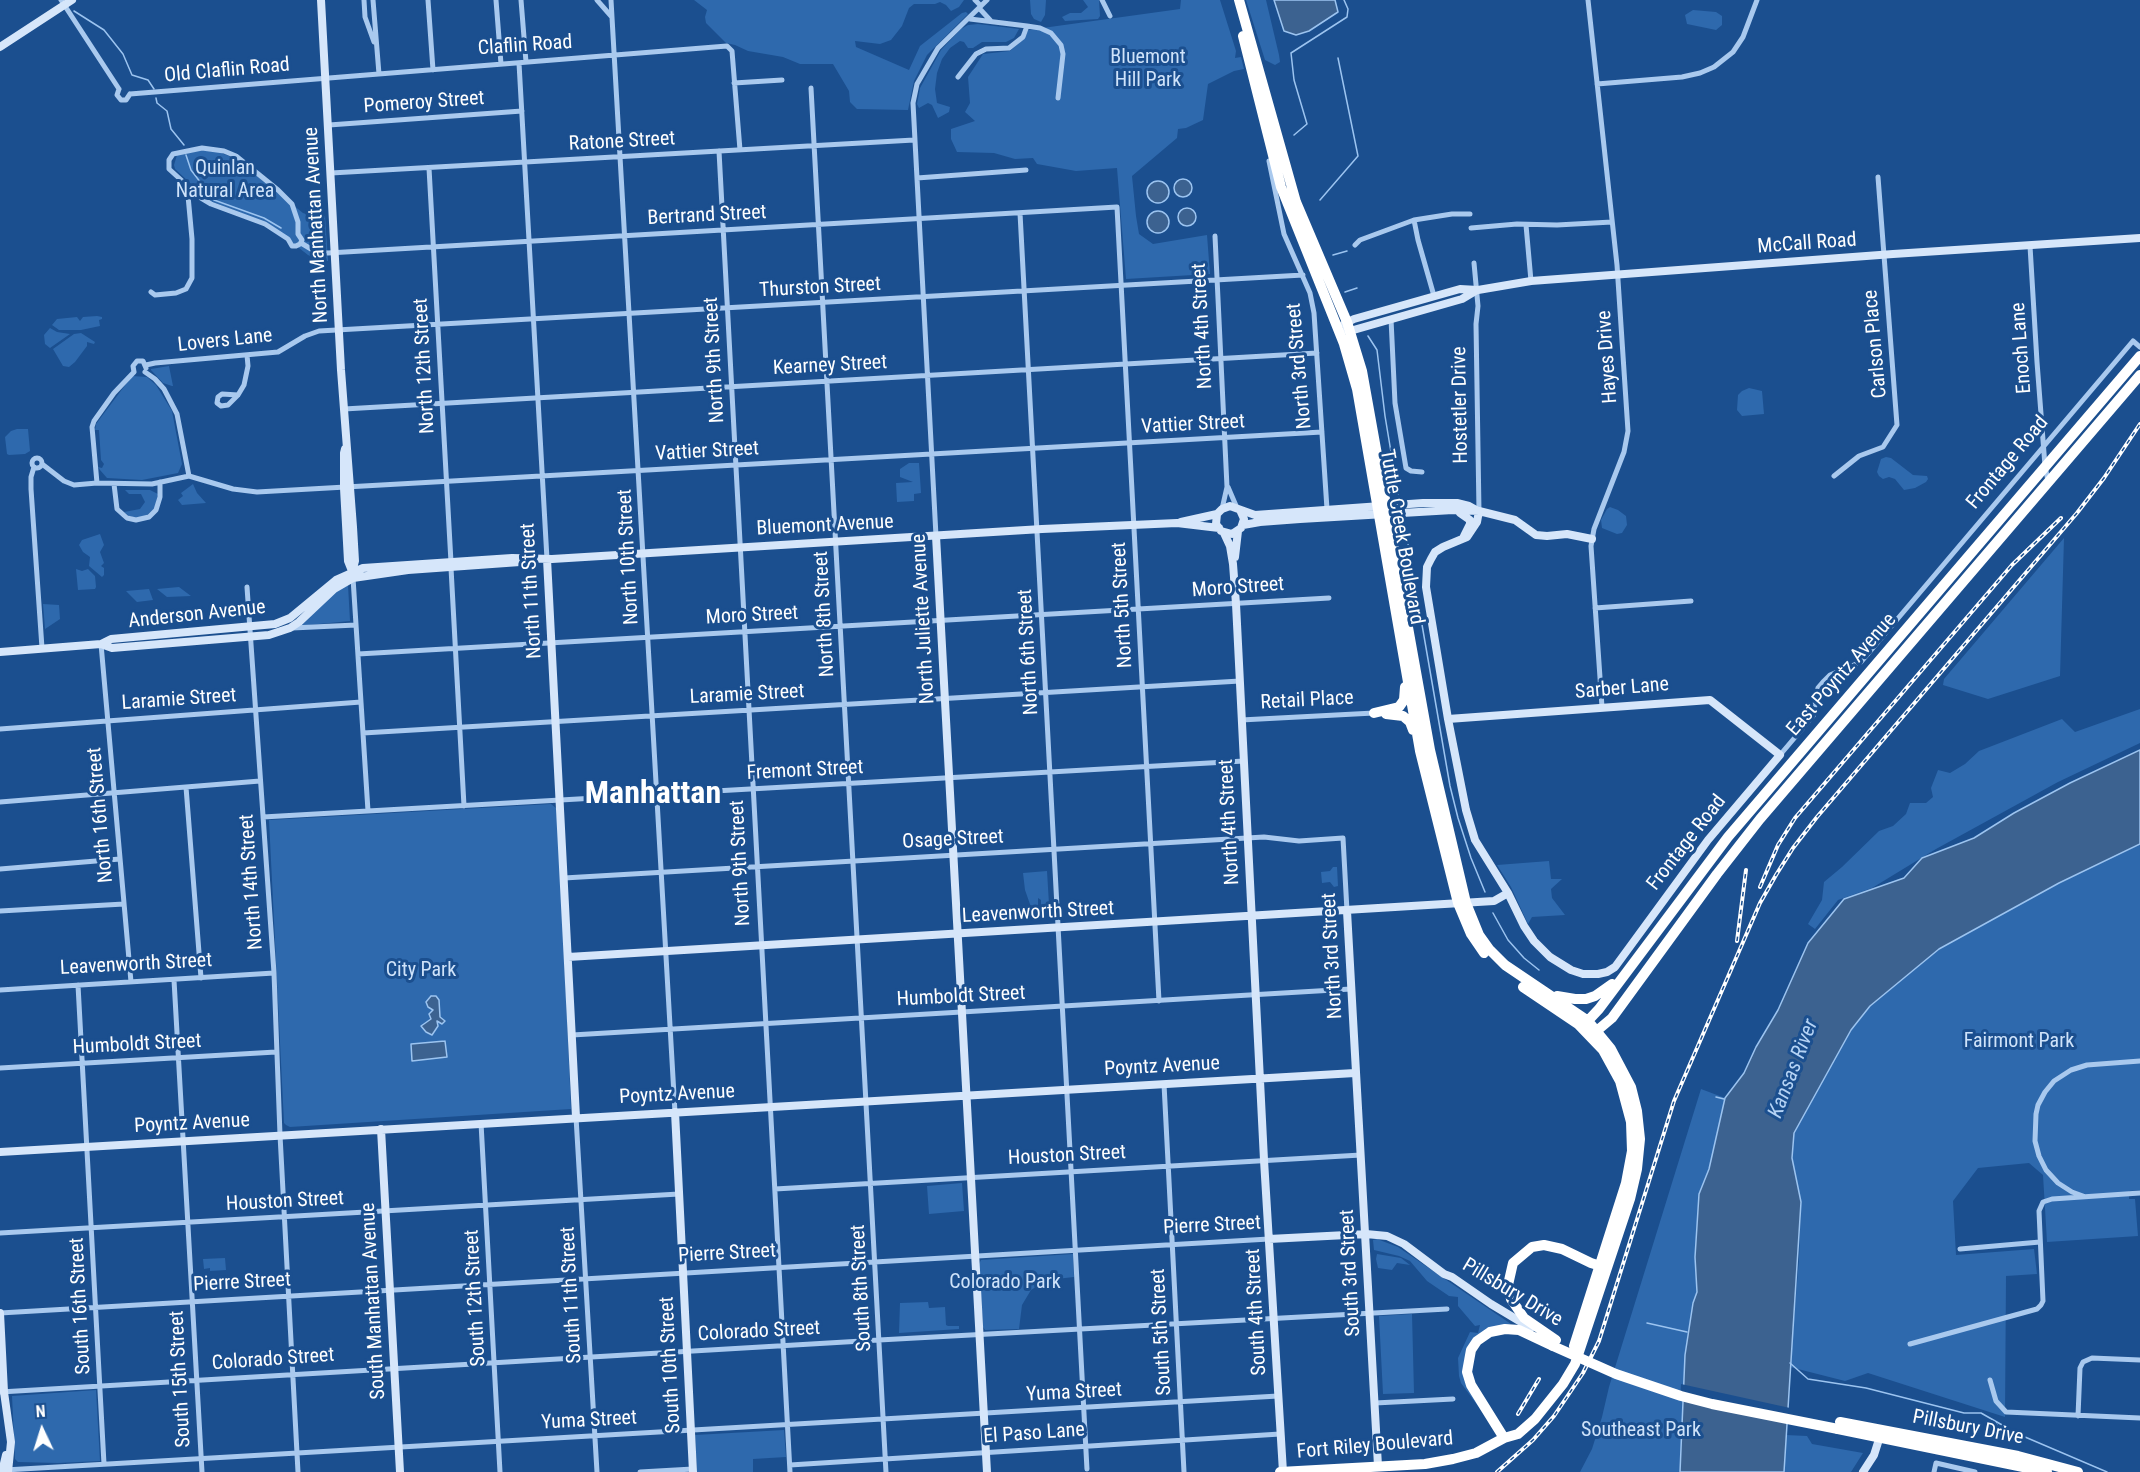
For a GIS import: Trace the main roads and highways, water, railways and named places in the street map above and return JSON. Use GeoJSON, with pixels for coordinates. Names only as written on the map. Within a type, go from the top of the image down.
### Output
{"type":"FeatureCollection","features":[{"type":"Feature","properties":{"kind":"highway","name":"Tuttle Creek Boulevard"},"geometry":{"type":"LineString","coordinates":[[1232,0],[1265,126],[1278,192],[1345,327]]}},
{"type":"Feature","properties":{"kind":"highway","name":"Tuttle Creek Boulevard"},"geometry":{"type":"LineString","coordinates":[[1239,0],[1304,223],[1345,327],[1367,391],[1399,633],[1420,751],[1462,903],[1489,949],[1505,965],[1542,990],[1594,1033]]}},
{"type":"Feature","properties":{"kind":"highway"},"geometry":{"type":"LineString","coordinates":[[1278,192],[1284,168],[1282,148]]}},
{"type":"Feature","properties":{"kind":"highway","name":"East Poyntz Avenue"},"geometry":{"type":"LineString","coordinates":[[1585,1024],[1749,811],[2140,356]]}},
{"type":"Feature","properties":{"kind":"highway","name":"East Poyntz Avenue"},"geometry":{"type":"LineString","coordinates":[[1594,1033],[1612,1018],[1760,819],[2139,375]]}},
{"type":"Feature","properties":{"kind":"highway","name":"Tuttle Creek Boulevard"},"geometry":{"type":"LineString","coordinates":[[1383,510],[1464,921],[1474,941],[1488,958],[1516,983],[1568,1016],[1585,1024]]}},
{"type":"Feature","properties":{"kind":"highway"},"geometry":{"type":"LineString","coordinates":[[1399,633],[1406,693],[1404,700],[1400,707],[1374,712],[1400,715],[1407,719],[1420,751]]}},
{"type":"Feature","properties":{"kind":"highway"},"geometry":{"type":"LineString","coordinates":[[1542,990],[1564,998],[1586,999],[1600,993],[1622,977]]}},
{"type":"Feature","properties":{"kind":"highway"},"geometry":{"type":"LineString","coordinates":[[1611,1049],[1608,1033],[1612,1018]]}},
{"type":"Feature","properties":{"kind":"highway","name":"Fort Riley Boulevard"},"geometry":{"type":"LineString","coordinates":[[1282,1472],[1378,1469],[1425,1464],[1476,1452],[1504,1438],[1545,1399],[1563,1374],[1634,1183],[1640,1139],[1632,1093],[1621,1064],[1611,1049],[1594,1033]]}},
{"type":"Feature","properties":{"kind":"highway","name":"Fort Riley Boulevard"},"geometry":{"type":"LineString","coordinates":[[1594,1033],[1620,1081],[1628,1109],[1632,1137],[1631,1161],[1604,1267]]}},
{"type":"Feature","properties":{"kind":"highway"},"geometry":{"type":"LineString","coordinates":[[1555,1343],[1524,1318],[1511,1299],[1508,1285],[1513,1263],[1532,1248],[1544,1245],[1562,1249],[1604,1267]]}},
{"type":"Feature","properties":{"kind":"highway"},"geometry":{"type":"LineString","coordinates":[[1504,1438],[1470,1384],[1467,1372],[1471,1350],[1477,1341],[1490,1332],[1505,1329],[1519,1330],[1555,1343]]}},
{"type":"Feature","properties":{"kind":"highway","name":"Pillsbury Drive"},"geometry":{"type":"LineString","coordinates":[[1555,1343],[1660,1383],[1710,1397],[1839,1426],[2036,1460],[2078,1472]]}},
{"type":"Feature","properties":{"kind":"highway","name":"Pillsbury Drive"},"geometry":{"type":"LineString","coordinates":[[1881,1434],[2047,1472]]}},
{"type":"Feature","properties":{"kind":"water"},"geometry":{"type":"Polygon","coordinates":[[[1274,0],[1335,0],[1338,12],[1309,31],[1296,35],[1284,31],[1274,0]]]}},
{"type":"Feature","properties":{"kind":"water"},"geometry":{"type":"Polygon","coordinates":[[[1183,179],[1189,182],[1192,188],[1189,194],[1183,197],[1177,194],[1174,188],[1177,182],[1183,179]]]}},
{"type":"Feature","properties":{"kind":"water"},"geometry":{"type":"Polygon","coordinates":[[[1158,181],[1166,184],[1169,192],[1166,200],[1158,203],[1150,200],[1147,192],[1150,184],[1158,181]]]}},
{"type":"Feature","properties":{"kind":"water"},"geometry":{"type":"Polygon","coordinates":[[[1183,208],[1191,208],[1196,213],[1194,224],[1183,226],[1178,221],[1178,213],[1183,208]]]}},
{"type":"Feature","properties":{"kind":"water"},"geometry":{"type":"Polygon","coordinates":[[[1158,211],[1166,214],[1169,222],[1166,230],[1158,233],[1150,230],[1147,222],[1150,214],[1158,211]]]}},
{"type":"Feature","properties":{"kind":"water","name":"Kansas River"},"geometry":{"type":"Polygon","coordinates":[[[2140,750],[2140,844],[2059,883],[1939,949],[1870,1006],[1851,1030],[1794,1133],[1792,1158],[1801,1202],[1784,1472],[1680,1472],[1685,1355],[1693,1303],[1697,1292],[1695,1257],[1699,1194],[1709,1169],[1725,1098],[1744,1073],[1778,1010],[1808,943],[1844,899],[1904,878],[1922,858],[1974,838],[2014,813],[2070,783],[2140,750]]]}},
{"type":"Feature","properties":{"kind":"water"},"geometry":{"type":"Polygon","coordinates":[[[431,996],[436,996],[439,1000],[440,1017],[445,1021],[442,1024],[437,1021],[438,1026],[432,1035],[421,1026],[431,1019],[429,1014],[433,1010],[426,1002],[431,996]]]}},
{"type":"Feature","properties":{"kind":"water"},"geometry":{"type":"Polygon","coordinates":[[[445,1041],[447,1057],[412,1061],[411,1044],[445,1041]]]}},
{"type":"Feature","properties":{"kind":"waterway"},"geometry":{"type":"LineString","coordinates":[[1294,135],[1307,124],[1294,80],[1291,53],[1347,17],[1348,9],[1344,0]]}},
{"type":"Feature","properties":{"kind":"waterway"},"geometry":{"type":"LineString","coordinates":[[74,11],[104,30],[123,54],[132,75],[148,80],[154,89]]}},
{"type":"Feature","properties":{"kind":"waterway"},"geometry":{"type":"LineString","coordinates":[[1320,200],[1358,156],[1338,58]]}},
{"type":"Feature","properties":{"kind":"waterway"},"geometry":{"type":"LineString","coordinates":[[156,98],[157,103],[167,111],[171,129],[184,145]]}},
{"type":"Feature","properties":{"kind":"waterway"},"geometry":{"type":"LineString","coordinates":[[186,155],[191,170],[214,200],[264,218],[281,228]]}},
{"type":"Feature","properties":{"kind":"waterway"},"geometry":{"type":"LineString","coordinates":[[1333,255],[1347,251]]}},
{"type":"Feature","properties":{"kind":"waterway"},"geometry":{"type":"LineString","coordinates":[[1345,292],[1357,288]]}},
{"type":"Feature","properties":{"kind":"waterway"},"geometry":{"type":"LineString","coordinates":[[1368,336],[1377,350],[1398,494]]}},
{"type":"Feature","properties":{"kind":"waterway"},"geometry":{"type":"LineString","coordinates":[[1404,521],[1450,786],[1471,858],[1485,892]]}},
{"type":"Feature","properties":{"kind":"waterway"},"geometry":{"type":"LineString","coordinates":[[1493,913],[1508,940],[1524,958],[1539,970]]}},
{"type":"Feature","properties":{"kind":"waterway"},"geometry":{"type":"LineString","coordinates":[[1716,1097],[1724,1099]]}},
{"type":"Feature","properties":{"kind":"waterway"},"geometry":{"type":"LineString","coordinates":[[1647,1323],[1687,1332]]}},
{"type":"Feature","properties":{"kind":"waterway"},"geometry":{"type":"LineString","coordinates":[[1790,1363],[1808,1379],[1866,1388],[1964,1413],[1981,1413],[2018,1434],[2107,1472]]}},
{"type":"Feature","properties":{"kind":"waterway"},"geometry":{"type":"LineString","coordinates":[[1995,1421],[2001,1434]]}},
{"type":"Feature","properties":{"kind":"railway"},"geometry":{"type":"LineString","coordinates":[[1497,1472],[1533,1440],[1554,1416],[1583,1373],[1599,1341],[1674,1101],[1760,903],[1776,875],[1817,817],[2077,513],[2104,478],[2140,424]]}},
{"type":"Feature","properties":{"kind":"railway"},"geometry":{"type":"LineString","coordinates":[[1760,887],[1778,845],[1795,818],[2012,565],[2061,518]]}},
{"type":"Feature","properties":{"kind":"railway"},"geometry":{"type":"LineString","coordinates":[[1737,941],[1746,870]]}},
{"type":"Feature","properties":{"kind":"railway"},"geometry":{"type":"LineString","coordinates":[[1518,1414],[1539,1379]]}},
{"type":"Feature","properties":{"kind":"district","name":"Manhattan"},"geometry":{"type":"Point","coordinates":[653,795]}},
{"type":"Feature","properties":{"kind":"park label","name":"Bluemont Hill Park"},"geometry":{"type":"Point","coordinates":[1148,70]}},
{"type":"Feature","properties":{"kind":"park label","name":"Quinlan Natural Area"},"geometry":{"type":"Point","coordinates":[225,180]}},
{"type":"Feature","properties":{"kind":"park label","name":"City Park"},"geometry":{"type":"Point","coordinates":[421,971]}},
{"type":"Feature","properties":{"kind":"park label","name":"Fairmont Park"},"geometry":{"type":"Point","coordinates":[2019,1042]}},
{"type":"Feature","properties":{"kind":"park label","name":"Colorado Park"},"geometry":{"type":"Point","coordinates":[1005,1283]}},
{"type":"Feature","properties":{"kind":"park label","name":"Southeast Park"},"geometry":{"type":"Point","coordinates":[1641,1431]}}]}
